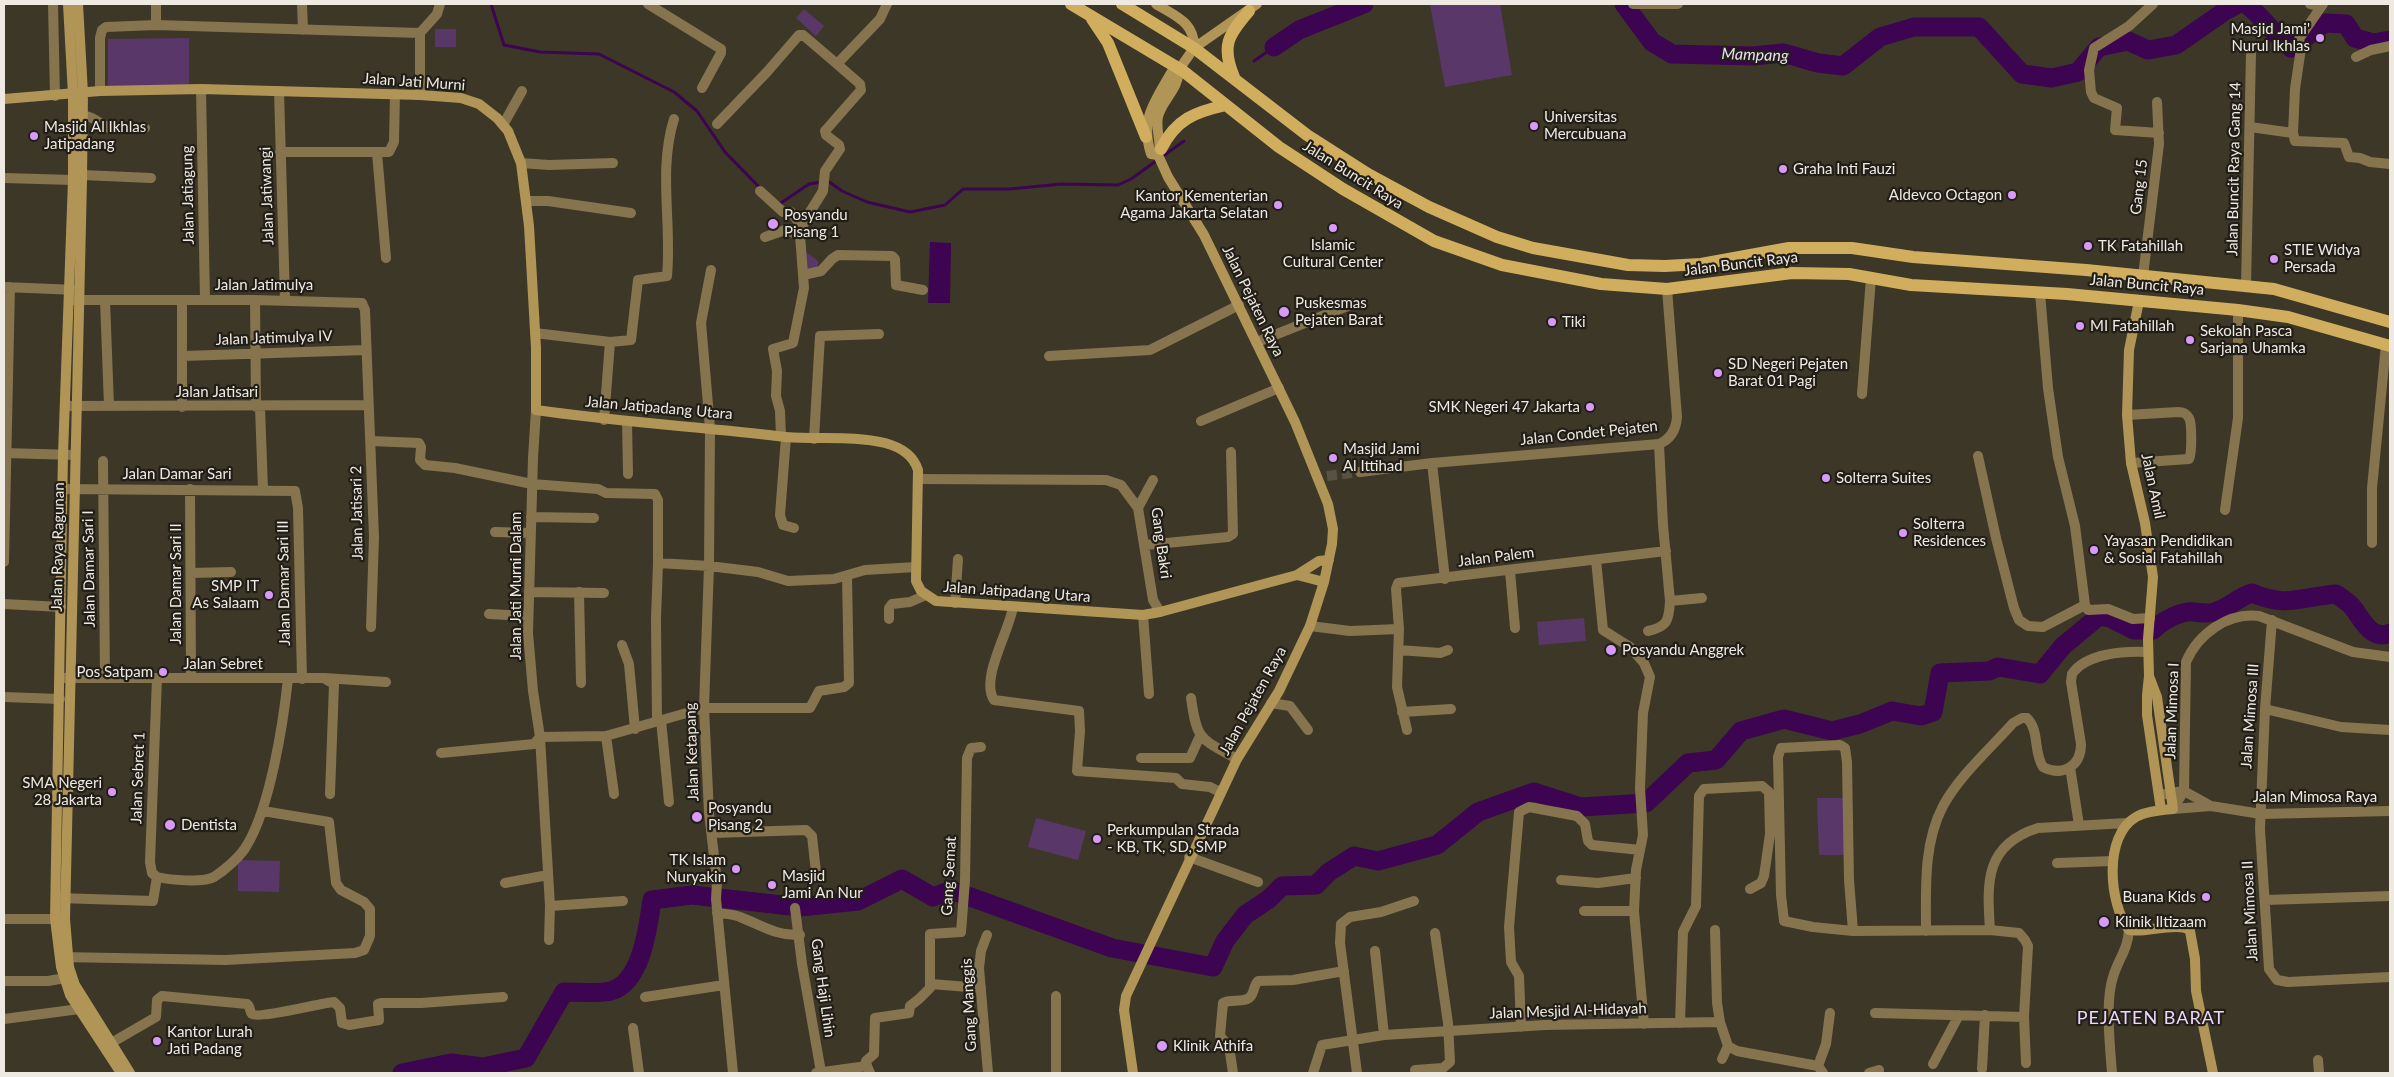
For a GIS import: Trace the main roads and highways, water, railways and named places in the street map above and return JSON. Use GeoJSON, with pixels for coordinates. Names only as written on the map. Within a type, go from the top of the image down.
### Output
{"type":"FeatureCollection","features":[{"type":"Feature","properties":{"kind":"main road","name":"Jalan Buncit Raya"},"geometry":{"type":"LineString","coordinates":[[1071,4],[1178,70],[1230,107],[1279,147],[1330,181],[1434,241],[1511,266],[1602,284],[1667,289],[1792,273],[1849,274],[1911,285],[2040,293],[2238,310],[2288,317],[2388,346]]}},
{"type":"Feature","properties":{"kind":"main road","name":"Jalan Buncit Raya"},"geometry":{"type":"LineString","coordinates":[[1122,4],[1194,48],[1315,141],[1376,178],[1428,207],[1497,237],[1533,248],[1628,265],[1673,266],[1724,260],[1789,248],[1852,248],[1913,257],[2274,289],[2390,319]]}},
{"type":"Feature","properties":{"kind":"main road"},"geometry":{"type":"LineString","coordinates":[[1235,80],[1228,63],[1227,46],[1236,26],[1253,7]]}},
{"type":"Feature","properties":{"kind":"main road"},"geometry":{"type":"LineString","coordinates":[[1090,16],[1108,43],[1146,136]]}},
{"type":"Feature","properties":{"kind":"main road"},"geometry":{"type":"LineString","coordinates":[[1159,152],[1171,131],[1190,116],[1208,109],[1230,107]]}},
{"type":"Feature","properties":{"kind":"main road"},"geometry":{"type":"LineString","coordinates":[[1724,260],[1722,269],[1728,282]]}},
{"type":"Feature","properties":{"kind":"waterway"},"geometry":{"type":"LineString","coordinates":[[491,4],[504,45],[540,52],[599,54],[674,92],[697,111],[725,152],[761,189]]}},
{"type":"Feature","properties":{"kind":"waterway","name":"Mampang"},"geometry":{"type":"LineString","coordinates":[[1274,47],[1299,30],[1364,4]]}},
{"type":"Feature","properties":{"kind":"waterway","name":"Mampang"},"geometry":{"type":"LineString","coordinates":[[1624,4],[1652,42],[1672,54],[1753,56],[1783,53],[1818,63],[1843,66],[1880,37],[1914,27],[1979,27],[2022,74],[2052,78],[2078,72],[2099,47],[2128,41],[2148,50],[2176,45],[2238,4]]}},
{"type":"Feature","properties":{"kind":"waterway","name":"Mampang"},"geometry":{"type":"LineString","coordinates":[[2246,4],[2291,48],[2325,23],[2346,24],[2355,38],[2373,43],[2390,40]]}},
{"type":"Feature","properties":{"kind":"waterway"},"geometry":{"type":"LineString","coordinates":[[1254,61],[1274,47]]}},
{"type":"Feature","properties":{"kind":"waterway"},"geometry":{"type":"LineString","coordinates":[[778,205],[809,184],[828,181],[842,191],[867,202],[910,212],[945,205],[963,189],[1010,189],[1061,184],[1118,185],[1131,179],[1184,141]]}},
{"type":"Feature","properties":{"kind":"waterway"},"geometry":{"type":"LineString","coordinates":[[402,1073],[451,1063],[483,1067],[526,1058],[564,992],[594,993],[611,991],[621,986],[630,977],[642,952],[652,900],[692,895],[800,907],[858,901],[902,879],[933,897],[951,890],[1112,948],[1213,967],[1225,941],[1245,915],[1269,899],[1282,886],[1316,885],[1329,872],[1354,856],[1378,861],[1437,845],[1478,812],[1534,792],[1581,807],[1646,803],[1688,763],[1716,760],[1741,731],[1784,719],[1832,731],[1860,724],[1892,711],[1921,716],[1933,712],[1940,673],[1989,671],[1998,667],[2040,674],[2063,646],[2099,616],[2110,618],[2134,630],[2153,630],[2164,621],[2178,615],[2187,612],[2214,612],[2252,593],[2285,601],[2336,594],[2354,609],[2373,632],[2384,635],[2390,633]]}},
{"type":"Feature","properties":{"kind":"tunnel"},"geometry":{"type":"LineString","coordinates":[[1327,476],[1360,472]]}},
{"type":"Feature","properties":{"kind":"place","name":"Masjid Jami' Nurul Ikhlas"},"geometry":{"type":"Point","coordinates":[2320,38]}},
{"type":"Feature","properties":{"kind":"place","name":"Universitas Mercubuana"},"geometry":{"type":"Point","coordinates":[1534,126]}},
{"type":"Feature","properties":{"kind":"place","name":"Masjid Al Ikhlas Jatipadang"},"geometry":{"type":"Point","coordinates":[34,136]}},
{"type":"Feature","properties":{"kind":"place","name":"Graha Inti Fauzi"},"geometry":{"type":"Point","coordinates":[1783,169]}},
{"type":"Feature","properties":{"kind":"place","name":"Aldevco Octagon"},"geometry":{"type":"Point","coordinates":[2012,195]}},
{"type":"Feature","properties":{"kind":"place","name":"Kantor Kementerian Agama Jakarta Selatan"},"geometry":{"type":"Point","coordinates":[1278,205]}},
{"type":"Feature","properties":{"kind":"place","name":"Posyandu Pisang 1"},"geometry":{"type":"Point","coordinates":[773,224]}},
{"type":"Feature","properties":{"kind":"place","name":"Islamic Cultural Center"},"geometry":{"type":"Point","coordinates":[1333,228]}},
{"type":"Feature","properties":{"kind":"place","name":"TK Fatahillah"},"geometry":{"type":"Point","coordinates":[2088,246]}},
{"type":"Feature","properties":{"kind":"place","name":"STIE Widya Persada"},"geometry":{"type":"Point","coordinates":[2274,259]}},
{"type":"Feature","properties":{"kind":"place","name":"Puskesmas Pejaten Barat"},"geometry":{"type":"Point","coordinates":[1284,312]}},
{"type":"Feature","properties":{"kind":"place","name":"Tiki"},"geometry":{"type":"Point","coordinates":[1552,322]}},
{"type":"Feature","properties":{"kind":"place","name":"MI Fatahillah"},"geometry":{"type":"Point","coordinates":[2080,326]}},
{"type":"Feature","properties":{"kind":"place","name":"Sekolah Pasca Sarjana Uhamka"},"geometry":{"type":"Point","coordinates":[2190,340]}},
{"type":"Feature","properties":{"kind":"place","name":"SD Negeri Pejaten Barat 01 Pagi"},"geometry":{"type":"Point","coordinates":[1718,373]}},
{"type":"Feature","properties":{"kind":"place","name":"SMK Negeri 47 Jakarta"},"geometry":{"type":"Point","coordinates":[1590,407]}},
{"type":"Feature","properties":{"kind":"place","name":"Masjid Jami Al Ittihad"},"geometry":{"type":"Point","coordinates":[1333,458]}},
{"type":"Feature","properties":{"kind":"place","name":"Solterra Suites"},"geometry":{"type":"Point","coordinates":[1826,478]}},
{"type":"Feature","properties":{"kind":"place","name":"Solterra Residences"},"geometry":{"type":"Point","coordinates":[1903,533]}},
{"type":"Feature","properties":{"kind":"place","name":"Yayasan Pendidikan & Sosial Fatahillah"},"geometry":{"type":"Point","coordinates":[2094,550]}},
{"type":"Feature","properties":{"kind":"place","name":"SMP IT As Salaam"},"geometry":{"type":"Point","coordinates":[269,595]}},
{"type":"Feature","properties":{"kind":"place","name":"Posyandu Anggrek"},"geometry":{"type":"Point","coordinates":[1611,650]}},
{"type":"Feature","properties":{"kind":"place","name":"Pos Satpam"},"geometry":{"type":"Point","coordinates":[163,672]}},
{"type":"Feature","properties":{"kind":"place","name":"SMA Negeri 28 Jakarta"},"geometry":{"type":"Point","coordinates":[112,792]}},
{"type":"Feature","properties":{"kind":"place","name":"Posyandu Pisang 2"},"geometry":{"type":"Point","coordinates":[697,817]}},
{"type":"Feature","properties":{"kind":"place","name":"Dentista"},"geometry":{"type":"Point","coordinates":[170,825]}},
{"type":"Feature","properties":{"kind":"place","name":"Perkumpulan Strada - KB, TK, SD, SMP"},"geometry":{"type":"Point","coordinates":[1097,839]}},
{"type":"Feature","properties":{"kind":"place","name":"TK Islam Nuryakin"},"geometry":{"type":"Point","coordinates":[736,869]}},
{"type":"Feature","properties":{"kind":"place","name":"Masjid Jami An Nur"},"geometry":{"type":"Point","coordinates":[772,885]}},
{"type":"Feature","properties":{"kind":"place","name":"Buana Kids"},"geometry":{"type":"Point","coordinates":[2206,897]}},
{"type":"Feature","properties":{"kind":"place","name":"Klinik Iltizaam"},"geometry":{"type":"Point","coordinates":[2104,922]}},
{"type":"Feature","properties":{"kind":"place","name":"Kantor Lurah Jati Padang"},"geometry":{"type":"Point","coordinates":[157,1041]}},
{"type":"Feature","properties":{"kind":"place","name":"Klinik Athifa"},"geometry":{"type":"Point","coordinates":[1162,1046]}},
{"type":"Feature","properties":{"kind":"district","name":"PEJATEN BARAT"},"geometry":{"type":"Point","coordinates":[2151,1018]}}]}
